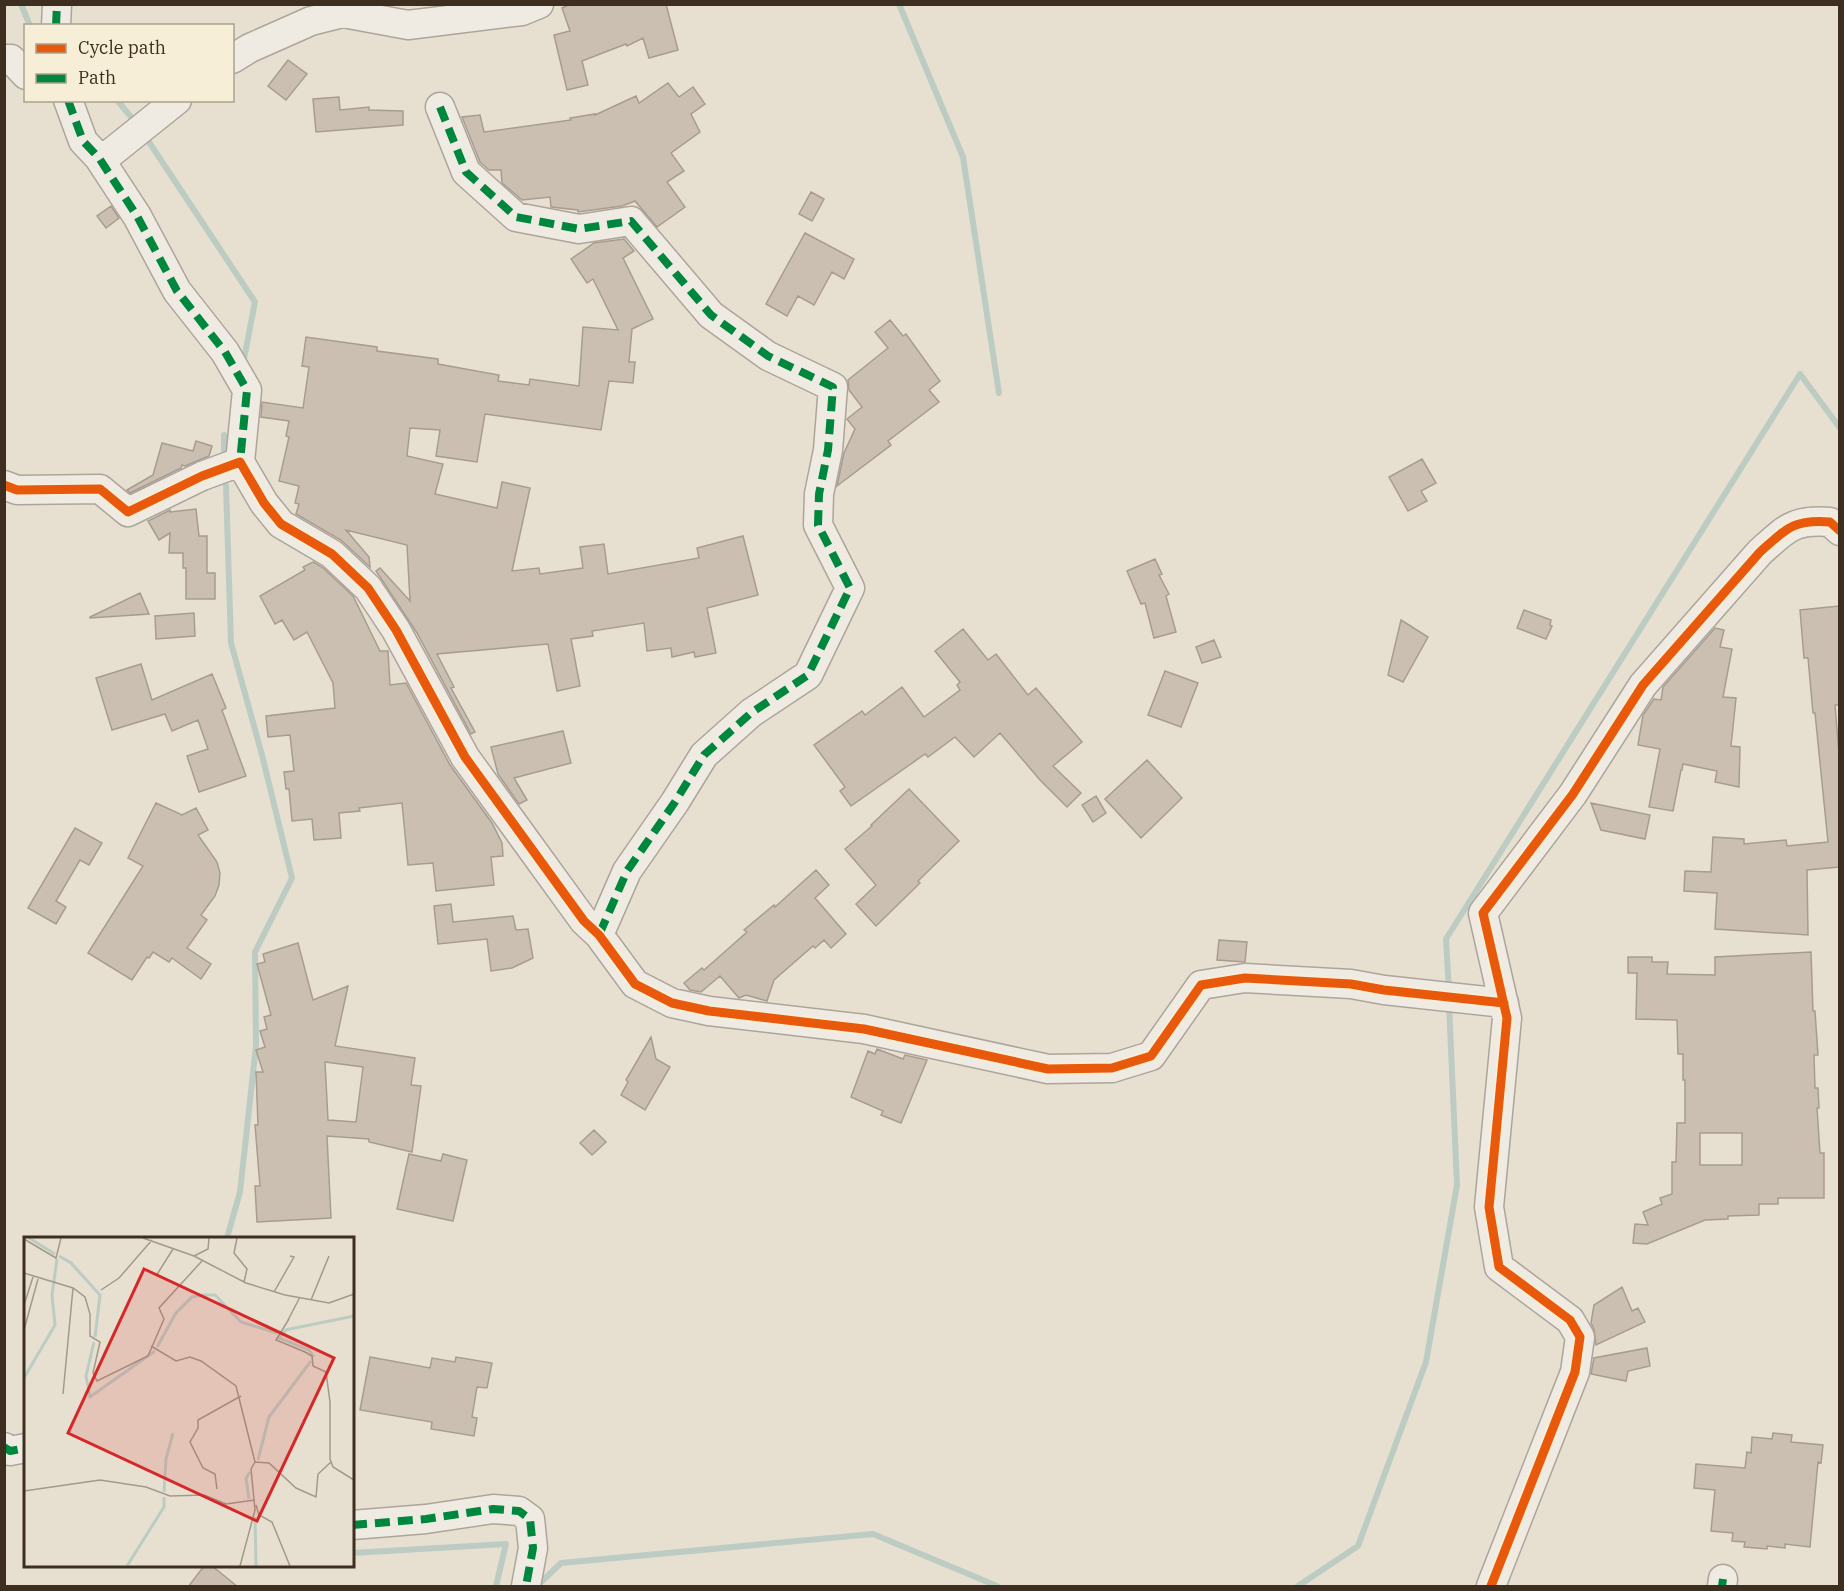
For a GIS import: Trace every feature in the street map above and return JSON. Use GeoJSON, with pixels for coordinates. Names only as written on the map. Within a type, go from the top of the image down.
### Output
{"type":"FeatureCollection","features":[{"type":"Feature","properties":{"kind":"street"},"geometry":{"type":"LineString","coordinates":[[56,24],[57,4]]}},
{"type":"Feature","properties":{"kind":"street"},"geometry":{"type":"LineString","coordinates":[[234,58],[250,48],[311,21],[343,13],[408,25],[522,11],[539,4]]}},
{"type":"Feature","properties":{"kind":"street"},"geometry":{"type":"LineString","coordinates":[[4,59],[11,59],[24,73]]}},
{"type":"Feature","properties":{"kind":"street"},"geometry":{"type":"LineString","coordinates":[[50,102],[91,150],[137,216],[177,291],[225,352],[248,390],[240,462],[273,513],[332,554],[368,588],[396,630],[465,757],[584,921],[598,935],[635,984],[672,1003],[709,1011],[864,1029],[1048,1069],[1112,1068],[1151,1056],[1201,985],[1245,978],[1351,984],[1504,1003]]}},
{"type":"Feature","properties":{"kind":"street"},"geometry":{"type":"LineString","coordinates":[[69,102],[91,150]]}},
{"type":"Feature","properties":{"kind":"street"},"geometry":{"type":"LineString","coordinates":[[91,150],[112,152],[174,102]]}},
{"type":"Feature","properties":{"kind":"street"},"geometry":{"type":"LineString","coordinates":[[440,107],[466,172],[516,217],[579,229],[631,221],[711,315],[768,356],[833,387],[828,450],[819,494],[818,525],[850,588],[808,675],[751,713],[704,754],[675,802],[627,871],[598,935]]}},
{"type":"Feature","properties":{"kind":"street"},"geometry":{"type":"LineString","coordinates":[[4,484],[17,490],[100,489],[129,512],[202,476],[240,462]]}},
{"type":"Feature","properties":{"kind":"street"},"geometry":{"type":"LineString","coordinates":[[1491,1587],[1575,1372],[1580,1337],[1570,1320],[1499,1267],[1489,1207],[1507,1018],[1483,913],[1573,794],[1643,685],[1760,552],[1782,533],[1800,522],[1814,520],[1830,522],[1839,531]]}},
{"type":"Feature","properties":{"kind":"street"},"geometry":{"type":"LineString","coordinates":[[4,1447],[10,1451],[24,1448]]}},
{"type":"Feature","properties":{"kind":"street"},"geometry":{"type":"LineString","coordinates":[[354,1525],[426,1519],[493,1509],[519,1511],[530,1519],[533,1548],[526,1587]]}},
{"type":"Feature","properties":{"kind":"building"},"geometry":{"type":"Polygon","coordinates":[[[571,4],[666,4],[678,50],[649,58],[643,38],[627,46],[626,44],[582,61],[588,85],[567,90],[554,35],[570,31],[562,8],[571,4]]]}},
{"type":"Feature","properties":{"kind":"building"},"geometry":{"type":"Polygon","coordinates":[[[288,60],[307,74],[286,100],[268,86],[288,60]]]}},
{"type":"Feature","properties":{"kind":"building"},"geometry":{"type":"Polygon","coordinates":[[[668,83],[679,97],[693,87],[705,104],[691,114],[700,132],[671,153],[684,171],[667,182],[685,207],[657,227],[635,201],[622,206],[578,212],[578,210],[551,207],[550,197],[522,200],[502,183],[501,170],[489,170],[480,162],[462,117],[480,115],[484,132],[571,120],[570,118],[595,115],[636,96],[639,103],[668,83]]]}},
{"type":"Feature","properties":{"kind":"building"},"geometry":{"type":"Polygon","coordinates":[[[339,97],[340,110],[369,107],[369,110],[403,111],[403,125],[316,132],[313,99],[339,97]]]}},
{"type":"Feature","properties":{"kind":"building"},"geometry":{"type":"Polygon","coordinates":[[[811,192],[824,199],[812,221],[799,214],[811,192]]]}},
{"type":"Feature","properties":{"kind":"building"},"geometry":{"type":"Polygon","coordinates":[[[111,206],[119,218],[106,228],[97,216],[111,206]]]}},
{"type":"Feature","properties":{"kind":"building"},"geometry":{"type":"Polygon","coordinates":[[[805,233],[854,259],[844,279],[832,272],[814,305],[798,296],[787,316],[766,304],[805,233]]]}},
{"type":"Feature","properties":{"kind":"building"},"geometry":{"type":"Polygon","coordinates":[[[624,239],[634,251],[623,258],[653,319],[632,329],[629,362],[635,362],[633,383],[609,381],[601,430],[485,414],[477,462],[436,456],[440,430],[410,428],[407,456],[443,464],[435,494],[497,508],[502,482],[530,488],[512,571],[539,568],[540,574],[583,568],[580,547],[604,544],[608,574],[699,558],[697,548],[743,536],[758,595],[707,608],[716,653],[695,657],[694,652],[672,657],[671,648],[647,651],[644,623],[592,631],[593,636],[571,639],[580,686],[557,691],[548,644],[437,654],[454,687],[451,688],[475,732],[471,734],[417,633],[376,571],[380,568],[410,601],[407,545],[346,530],[369,557],[370,567],[341,540],[296,514],[299,504],[295,503],[299,486],[279,481],[289,437],[286,436],[289,421],[261,417],[262,402],[303,408],[309,367],[302,366],[306,337],[377,347],[377,351],[438,359],[438,364],[499,375],[498,381],[529,385],[530,379],[579,386],[583,327],[618,330],[593,279],[587,283],[571,259],[594,243],[624,239]]]}},
{"type":"Feature","properties":{"kind":"building"},"geometry":{"type":"Polygon","coordinates":[[[890,320],[903,336],[906,334],[940,381],[929,390],[939,402],[888,441],[891,445],[837,486],[844,453],[855,429],[847,419],[862,407],[849,390],[848,380],[888,348],[875,332],[890,320]]]}},
{"type":"Feature","properties":{"kind":"building"},"geometry":{"type":"Polygon","coordinates":[[[196,441],[212,446],[209,456],[185,466],[182,465],[181,468],[130,493],[127,490],[153,475],[162,443],[193,451],[196,441]]]}},
{"type":"Feature","properties":{"kind":"building"},"geometry":{"type":"Polygon","coordinates":[[[1422,459],[1436,483],[1421,491],[1427,501],[1408,511],[1389,477],[1422,459]]]}},
{"type":"Feature","properties":{"kind":"building"},"geometry":{"type":"Polygon","coordinates":[[[196,509],[199,536],[207,536],[207,573],[215,573],[215,599],[186,599],[186,568],[183,568],[183,553],[169,553],[170,533],[159,540],[148,521],[170,510],[170,512],[196,509]]]}},
{"type":"Feature","properties":{"kind":"building"},"geometry":{"type":"Polygon","coordinates":[[[1155,559],[1162,574],[1159,575],[1169,594],[1166,596],[1176,632],[1154,638],[1145,603],[1141,604],[1127,571],[1155,559]]]}},
{"type":"Feature","properties":{"kind":"building"},"geometry":{"type":"Polygon","coordinates":[[[313,562],[322,567],[353,596],[380,651],[388,651],[390,685],[406,683],[450,765],[492,823],[502,843],[503,856],[491,857],[494,885],[436,891],[433,863],[408,865],[402,803],[359,808],[360,811],[339,813],[341,838],[314,840],[312,819],[292,821],[289,789],[286,789],[284,772],[294,771],[290,735],[268,737],[266,716],[335,708],[333,683],[307,632],[294,640],[282,620],[275,624],[260,596],[305,570],[303,567],[313,562]]]}},
{"type":"Feature","properties":{"kind":"building"},"geometry":{"type":"Polygon","coordinates":[[[140,593],[149,614],[90,618],[90,617],[140,593]]]}},
{"type":"Feature","properties":{"kind":"building"},"geometry":{"type":"Polygon","coordinates":[[[1839,606],[1839,705],[1835,705],[1839,754],[1839,867],[1807,870],[1808,935],[1715,929],[1717,893],[1684,891],[1685,871],[1711,872],[1713,837],[1744,839],[1744,844],[1786,840],[1787,846],[1828,842],[1815,713],[1813,713],[1808,658],[1804,658],[1800,610],[1839,606]]]}},
{"type":"Feature","properties":{"kind":"building"},"geometry":{"type":"Polygon","coordinates":[[[1524,610],[1551,620],[1550,625],[1552,626],[1546,639],[1517,628],[1524,610]]]}},
{"type":"Feature","properties":{"kind":"building"},"geometry":{"type":"Polygon","coordinates":[[[194,613],[195,636],[156,639],[155,616],[194,613]]]}},
{"type":"Feature","properties":{"kind":"building"},"geometry":{"type":"Polygon","coordinates":[[[1401,620],[1428,637],[1403,682],[1388,675],[1401,620]]]}},
{"type":"Feature","properties":{"kind":"building"},"geometry":{"type":"Polygon","coordinates":[[[1715,628],[1724,630],[1720,647],[1732,649],[1723,697],[1736,698],[1731,746],[1740,747],[1739,787],[1715,782],[1717,771],[1683,764],[1673,811],[1649,807],[1660,749],[1638,745],[1643,715],[1654,699],[1661,700],[1663,687],[1715,628]]]}},
{"type":"Feature","properties":{"kind":"building"},"geometry":{"type":"Polygon","coordinates":[[[963,629],[988,660],[996,654],[1028,695],[1036,688],[1082,742],[1053,766],[1081,793],[1067,807],[1040,780],[1000,733],[974,757],[955,737],[928,757],[925,754],[851,806],[840,791],[845,787],[814,745],[862,711],[865,715],[902,687],[924,717],[960,690],[957,685],[960,682],[935,651],[963,629]]]}},
{"type":"Feature","properties":{"kind":"building"},"geometry":{"type":"Polygon","coordinates":[[[1214,640],[1221,657],[1202,663],[1196,647],[1214,640]]]}},
{"type":"Feature","properties":{"kind":"building"},"geometry":{"type":"Polygon","coordinates":[[[141,664],[152,700],[212,674],[226,708],[222,710],[246,776],[199,792],[187,756],[208,749],[198,720],[172,731],[165,714],[112,730],[96,678],[141,664]]]}},
{"type":"Feature","properties":{"kind":"building"},"geometry":{"type":"Polygon","coordinates":[[[1165,671],[1198,683],[1181,727],[1148,715],[1165,671]]]}},
{"type":"Feature","properties":{"kind":"building"},"geometry":{"type":"Polygon","coordinates":[[[563,731],[571,763],[514,778],[527,800],[519,804],[498,774],[491,747],[563,731]]]}},
{"type":"Feature","properties":{"kind":"building"},"geometry":{"type":"Polygon","coordinates":[[[1147,760],[1182,798],[1141,838],[1105,799],[1147,760]]]}},
{"type":"Feature","properties":{"kind":"building"},"geometry":{"type":"Polygon","coordinates":[[[909,789],[959,841],[876,926],[856,904],[876,885],[845,849],[909,789]]]}},
{"type":"Feature","properties":{"kind":"building"},"geometry":{"type":"Polygon","coordinates":[[[1096,796],[1106,813],[1093,822],[1082,805],[1096,796]]]}},
{"type":"Feature","properties":{"kind":"building"},"geometry":{"type":"Polygon","coordinates":[[[156,803],[182,815],[196,808],[208,830],[198,835],[217,862],[220,873],[215,896],[201,915],[207,920],[187,948],[211,964],[201,979],[172,958],[169,962],[153,952],[149,958],[147,957],[132,980],[88,953],[143,866],[128,858],[156,803]]]}},
{"type":"Feature","properties":{"kind":"building"},"geometry":{"type":"Polygon","coordinates":[[[1591,803],[1650,815],[1645,839],[1601,830],[1591,803]]]}},
{"type":"Feature","properties":{"kind":"building"},"geometry":{"type":"Polygon","coordinates":[[[75,828],[102,843],[89,865],[80,860],[56,901],[66,907],[56,924],[28,908],[75,828]]]}},
{"type":"Feature","properties":{"kind":"building"},"geometry":{"type":"Polygon","coordinates":[[[816,870],[829,885],[815,898],[846,934],[831,948],[824,940],[815,948],[813,946],[774,980],[767,1001],[746,995],[739,998],[720,976],[701,992],[690,990],[684,983],[702,968],[704,970],[747,932],[744,930],[774,905],[775,907],[816,870]]]}},
{"type":"Feature","properties":{"kind":"building"},"geometry":{"type":"Polygon","coordinates":[[[451,904],[453,922],[513,916],[516,930],[528,929],[533,958],[512,968],[491,971],[487,939],[438,944],[434,906],[451,904]]]}},
{"type":"Feature","properties":{"kind":"building"},"geometry":{"type":"Polygon","coordinates":[[[1219,940],[1247,942],[1245,962],[1217,960],[1219,940]]]}},
{"type":"Feature","properties":{"kind":"building"},"geometry":{"type":"Polygon","coordinates":[[[298,943],[313,1000],[348,986],[335,1046],[415,1058],[411,1085],[421,1086],[412,1152],[369,1142],[369,1139],[327,1136],[331,1218],[257,1222],[255,1186],[260,1186],[255,1125],[258,1125],[256,1072],[263,1072],[256,1050],[265,1047],[260,1031],[267,1029],[264,1017],[271,1015],[257,964],[265,962],[263,954],[298,943]],[[325,1062],[328,1120],[356,1122],[363,1067],[325,1062]]]}},
{"type":"Feature","properties":{"kind":"building"},"geometry":{"type":"Polygon","coordinates":[[[1811,952],[1813,1011],[1815,1011],[1818,1055],[1814,1055],[1815,1088],[1818,1088],[1820,1153],[1824,1153],[1824,1198],[1778,1198],[1778,1204],[1759,1204],[1759,1215],[1728,1216],[1728,1219],[1705,1220],[1647,1244],[1633,1243],[1635,1224],[1648,1225],[1643,1212],[1662,1204],[1660,1198],[1672,1194],[1672,1162],[1676,1162],[1677,1123],[1685,1123],[1685,1080],[1683,1080],[1683,1054],[1678,1054],[1677,1020],[1636,1019],[1637,973],[1628,973],[1628,957],[1652,957],[1652,962],[1668,962],[1667,974],[1715,975],[1715,957],[1811,952]],[[1700,1133],[1700,1165],[1742,1165],[1742,1133],[1700,1133]]]}},
{"type":"Feature","properties":{"kind":"building"},"geometry":{"type":"Polygon","coordinates":[[[651,1037],[656,1059],[670,1067],[645,1110],[621,1095],[628,1082],[626,1080],[651,1037]]]}},
{"type":"Feature","properties":{"kind":"building"},"geometry":{"type":"Polygon","coordinates":[[[877,1049],[903,1059],[905,1055],[927,1060],[901,1123],[881,1115],[883,1111],[851,1097],[868,1051],[875,1054],[877,1049]]]}},
{"type":"Feature","properties":{"kind":"building"},"geometry":{"type":"Polygon","coordinates":[[[594,1130],[606,1142],[592,1155],[580,1143],[594,1130]]]}},
{"type":"Feature","properties":{"kind":"building"},"geometry":{"type":"Polygon","coordinates":[[[409,1154],[441,1161],[443,1154],[467,1160],[453,1221],[397,1209],[409,1154]]]}},
{"type":"Feature","properties":{"kind":"building"},"geometry":{"type":"Polygon","coordinates":[[[1622,1287],[1632,1311],[1638,1308],[1645,1322],[1596,1345],[1591,1323],[1594,1305],[1622,1287]]]}},
{"type":"Feature","properties":{"kind":"building"},"geometry":{"type":"Polygon","coordinates":[[[1647,1348],[1650,1366],[1628,1371],[1626,1381],[1591,1374],[1594,1358],[1647,1348]]]}},
{"type":"Feature","properties":{"kind":"building"},"geometry":{"type":"Polygon","coordinates":[[[370,1357],[430,1368],[432,1358],[455,1362],[456,1357],[492,1363],[487,1388],[477,1387],[472,1417],[477,1418],[474,1436],[431,1429],[432,1422],[360,1410],[370,1357]]]}},
{"type":"Feature","properties":{"kind":"building"},"geometry":{"type":"Polygon","coordinates":[[[1773,1433],[1792,1435],[1791,1442],[1823,1445],[1821,1463],[1818,1462],[1810,1547],[1785,1544],[1785,1548],[1744,1547],[1745,1542],[1732,1541],[1733,1533],[1711,1531],[1715,1490],[1694,1488],[1696,1464],[1745,1468],[1747,1452],[1751,1453],[1752,1437],[1772,1439],[1773,1433]]]}},
{"type":"Feature","properties":{"kind":"building"},"geometry":{"type":"Polygon","coordinates":[[[203,1567],[213,1567],[238,1587],[188,1587],[203,1567]]]}},
{"type":"Feature","properties":{"kind":"waterway"},"geometry":{"type":"LineString","coordinates":[[21,4],[29,24]]}},
{"type":"Feature","properties":{"kind":"waterway"},"geometry":{"type":"LineString","coordinates":[[899,4],[963,157],[999,393]]}},
{"type":"Feature","properties":{"kind":"waterway"},"geometry":{"type":"LineString","coordinates":[[119,102],[136,123]]}},
{"type":"Feature","properties":{"kind":"waterway"},"geometry":{"type":"LineString","coordinates":[[145,136],[255,302],[243,364]]}},
{"type":"Feature","properties":{"kind":"waterway"},"geometry":{"type":"LineString","coordinates":[[1449,991],[1446,939],[1800,374],[1840,428]]}},
{"type":"Feature","properties":{"kind":"waterway"},"geometry":{"type":"LineString","coordinates":[[224,435],[224,450]]}},
{"type":"Feature","properties":{"kind":"waterway"},"geometry":{"type":"LineString","coordinates":[[226,486],[231,643],[262,755],[292,878],[255,952],[256,1046],[240,1192],[227,1237]]}},
{"type":"Feature","properties":{"kind":"waterway"},"geometry":{"type":"LineString","coordinates":[[1298,1586],[1358,1546],[1426,1362],[1457,1185],[1449,1004]]}},
{"type":"Feature","properties":{"kind":"waterway"},"geometry":{"type":"LineString","coordinates":[[537,1586],[561,1563],[873,1534],[997,1586]]}},
{"type":"Feature","properties":{"kind":"waterway"},"geometry":{"type":"LineString","coordinates":[[354,1553],[506,1544],[496,1586]]}},
{"type":"Feature","properties":{"kind":"marked path"},"geometry":{"type":"LineString","coordinates":[[56,24],[57,4]]}},
{"type":"Feature","properties":{"kind":"marked path"},"geometry":{"type":"LineString","coordinates":[[69,102],[83,141],[99,158],[137,216],[177,291],[225,352],[247,390],[240,462]]}},
{"type":"Feature","properties":{"kind":"marked path"},"geometry":{"type":"LineString","coordinates":[[440,107],[466,172],[516,217],[579,229],[631,221],[711,315],[768,356],[833,387],[828,450],[819,494],[818,525],[850,588],[808,675],[751,713],[704,755],[675,802],[627,871],[599,935]]}},
{"type":"Feature","properties":{"kind":"marked path"},"geometry":{"type":"LineString","coordinates":[[4,1447],[10,1451],[24,1448]]}},
{"type":"Feature","properties":{"kind":"marked path"},"geometry":{"type":"LineString","coordinates":[[354,1525],[426,1519],[493,1509],[519,1511],[530,1519],[533,1548],[526,1586]]}},
{"type":"Feature","properties":{"kind":"marked path"},"geometry":{"type":"LineString","coordinates":[[1722,1586],[1723,1579]]}},
{"type":"Feature","properties":{"kind":"cycle path"},"geometry":{"type":"LineString","coordinates":[[4,485],[17,490],[100,489],[128,512],[202,476],[240,462],[264,503],[281,524],[332,554],[368,588],[396,630],[465,757],[584,921],[599,935],[635,984],[672,1003],[709,1011],[864,1029],[1048,1069],[1112,1068],[1151,1056],[1201,985],[1245,978],[1351,984],[1384,990],[1504,1003]]}},
{"type":"Feature","properties":{"kind":"cycle path"},"geometry":{"type":"LineString","coordinates":[[1491,1586],[1575,1372],[1580,1337],[1570,1320],[1499,1267],[1489,1207],[1507,1018],[1483,913],[1573,794],[1643,685],[1760,552],[1784,532],[1798,524],[1817,521],[1830,522],[1840,531]]}}]}
